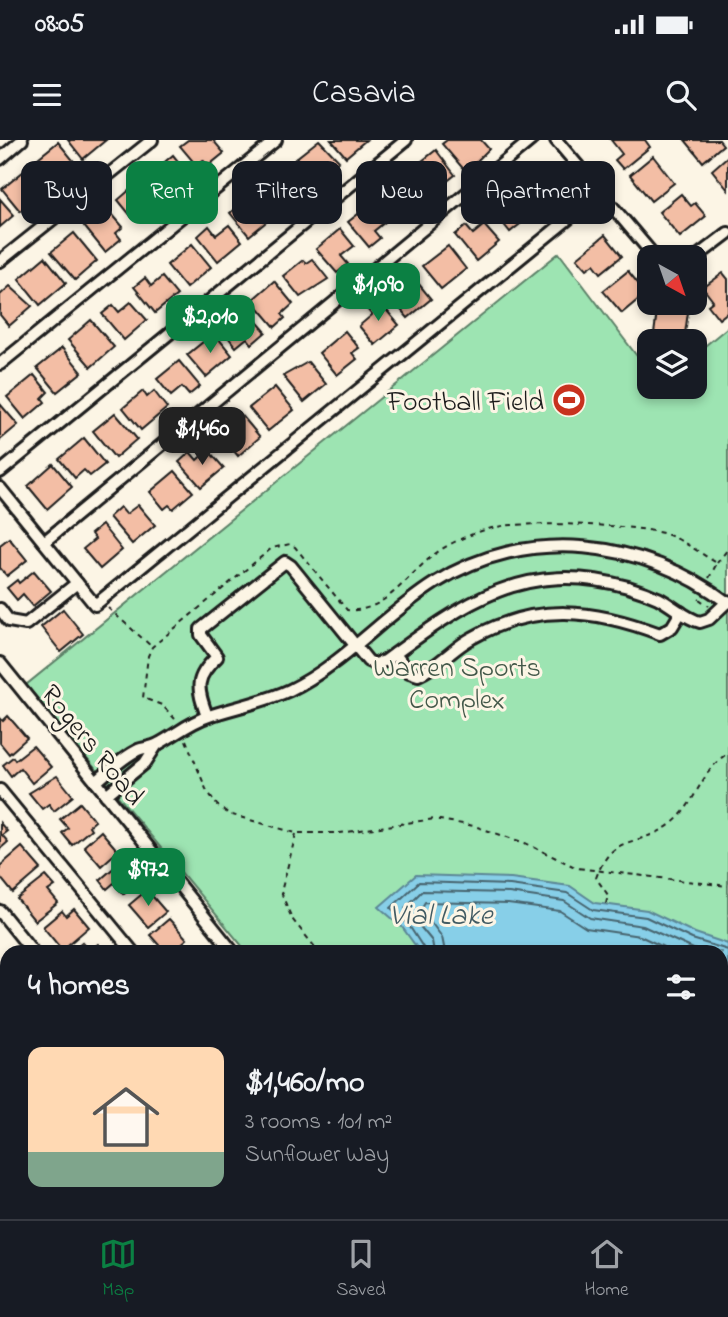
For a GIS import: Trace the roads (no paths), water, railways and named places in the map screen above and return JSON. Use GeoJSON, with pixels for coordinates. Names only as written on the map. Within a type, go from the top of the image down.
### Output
{"type":"FeatureCollection","features":[{"type":"Feature","properties":{"kind":"street"},"geometry":{"type":"LineString","coordinates":[[0,159],[22,140]]}},
{"type":"Feature","properties":{"kind":"street"},"geometry":{"type":"LineString","coordinates":[[0,261],[152,140]]}},
{"type":"Feature","properties":{"kind":"street"},"geometry":{"type":"LineString","coordinates":[[0,364],[276,140]]}},
{"type":"Feature","properties":{"kind":"street"},"geometry":{"type":"LineString","coordinates":[[0,472],[406,140]]}},
{"type":"Feature","properties":{"kind":"street"},"geometry":{"type":"LineString","coordinates":[[44,542],[531,140]]}},
{"type":"Feature","properties":{"kind":"street"},"geometry":{"type":"LineString","coordinates":[[556,140],[573,161]]}},
{"type":"Feature","properties":{"kind":"street"},"geometry":{"type":"LineString","coordinates":[[615,212],[644,245]]}},
{"type":"Feature","properties":{"kind":"street"},"geometry":{"type":"LineString","coordinates":[[0,488],[77,583],[98,603],[563,224]]}},
{"type":"Feature","properties":{"kind":"street"},"geometry":{"type":"LineString","coordinates":[[707,249],[728,233]]}},
{"type":"Feature","properties":{"kind":"street"},"geometry":{"type":"LineString","coordinates":[[96,782],[138,750],[156,746],[207,716],[289,690],[315,676],[354,645],[436,582],[489,557],[511,550],[582,547],[614,550],[662,564],[728,602],[709,619],[700,622],[659,598],[627,587],[567,579],[524,582],[498,590],[457,609],[395,654],[375,664],[368,661],[354,645],[291,566],[285,562],[201,629],[201,635],[217,657],[204,669],[199,681],[199,695],[207,716]]}},
{"type":"Feature","properties":{"kind":"street"},"geometry":{"type":"LineString","coordinates":[[0,609],[9,621],[26,624],[77,583]]}},
{"type":"Feature","properties":{"kind":"street"},"geometry":{"type":"LineString","coordinates":[[395,654],[410,672],[418,675],[470,638],[522,616],[597,615],[660,634],[672,627],[681,612]]}},
{"type":"Feature","properties":{"kind":"street","name":"Rogers Road"},"geometry":{"type":"LineString","coordinates":[[0,663],[227,945]]}},
{"type":"Feature","properties":{"kind":"street"},"geometry":{"type":"LineString","coordinates":[[106,795],[145,763],[156,746]]}},
{"type":"Feature","properties":{"kind":"street"},"geometry":{"type":"LineString","coordinates":[[0,790],[128,945]]}},
{"type":"Feature","properties":{"kind":"street"},"geometry":{"type":"LineString","coordinates":[[0,911],[27,945]]}},
{"type":"Feature","properties":{"kind":"water","name":"Vial Lake"},"geometry":{"type":"Polygon","coordinates":[[[416,875],[511,878],[570,886],[595,903],[647,910],[728,945],[415,945],[402,927],[379,907],[416,875]]]}},
{"type":"Feature","properties":{"kind":"place","name":"Football Field"},"geometry":{"type":"Point","coordinates":[569,400]}},
{"type":"Feature","properties":{"kind":"park label","name":"Warren Sports Complex"},"geometry":{"type":"Point","coordinates":[457,682]}}]}
